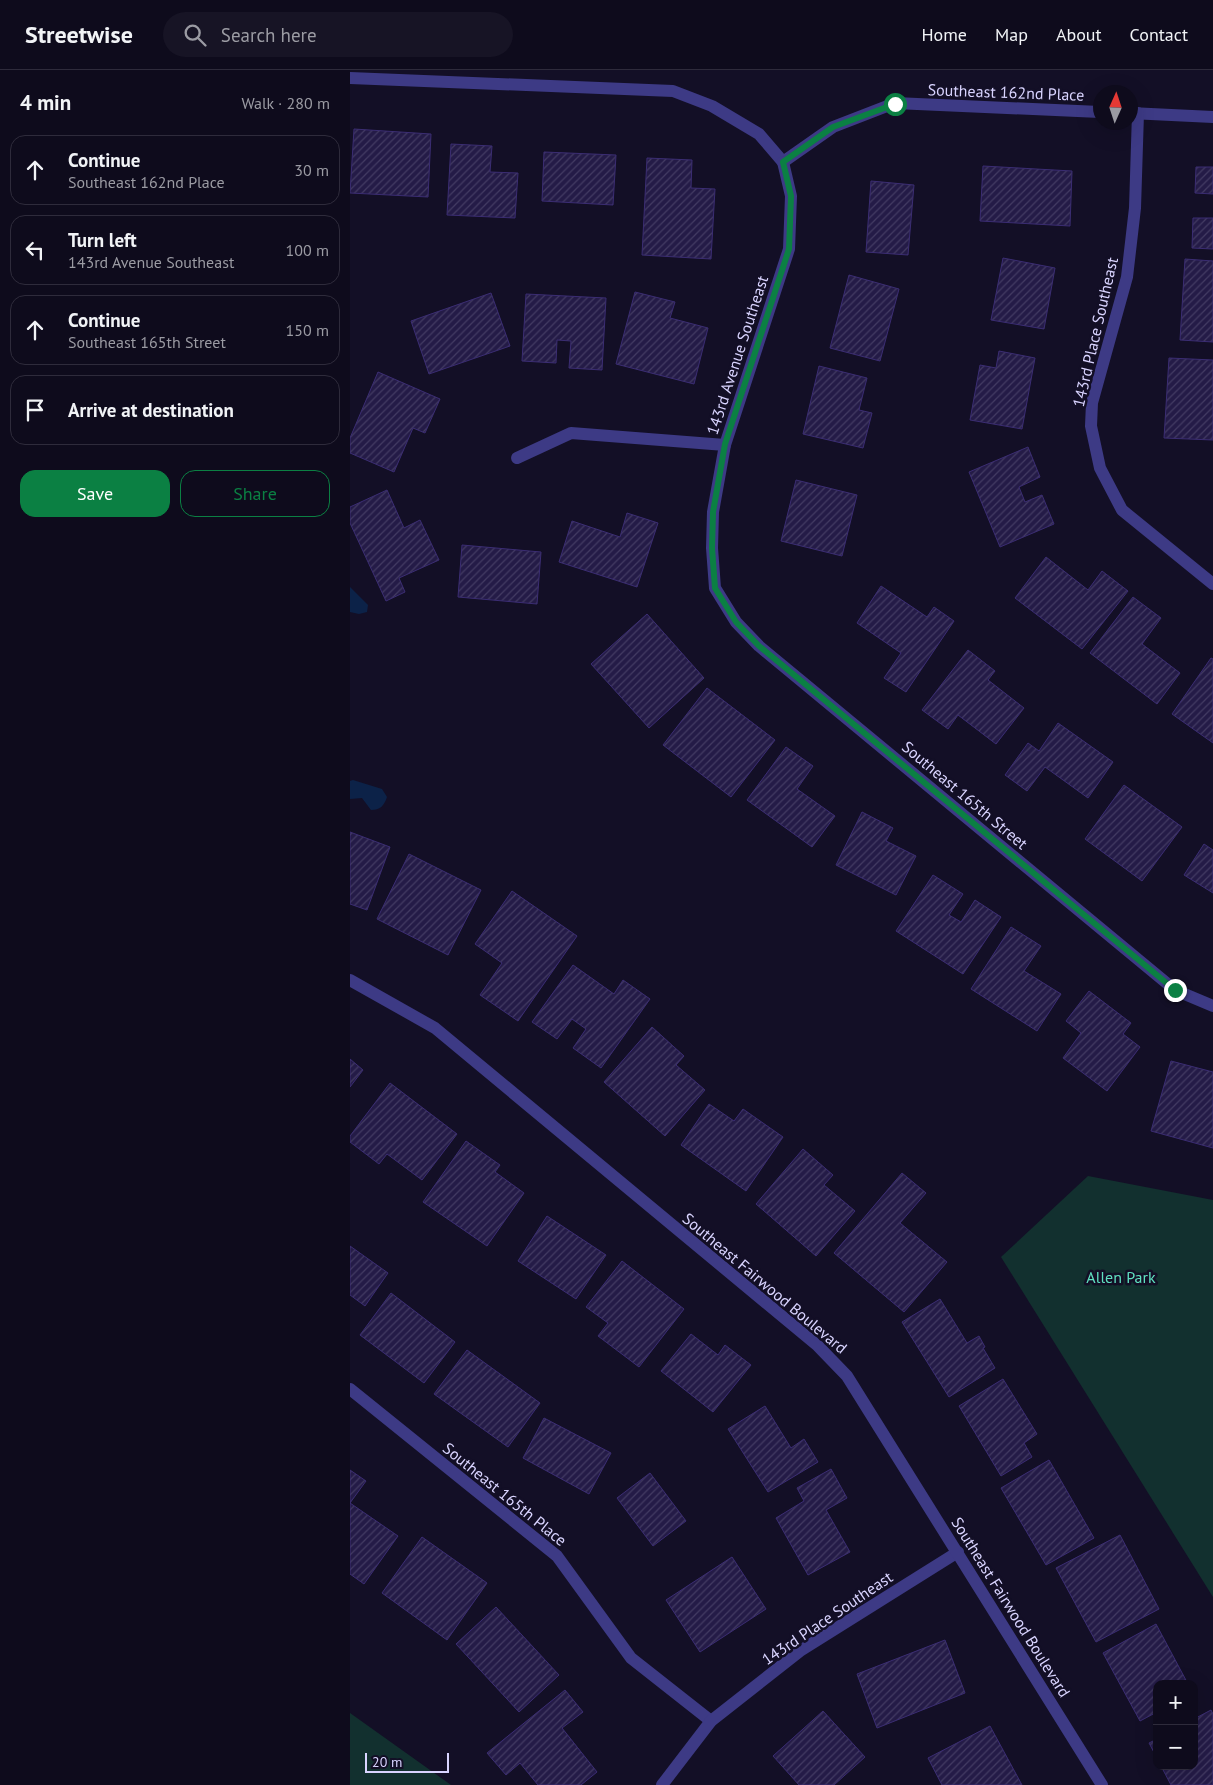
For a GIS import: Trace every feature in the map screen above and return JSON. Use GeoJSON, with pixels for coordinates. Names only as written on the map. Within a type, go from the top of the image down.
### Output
{"type":"FeatureCollection","features":[{"type":"Feature","properties":{"kind":"street"},"geometry":{"type":"LineString","coordinates":[[350,78],[672,91],[712,106],[759,134],[783,162]]}},
{"type":"Feature","properties":{"kind":"street","name":"Southeast 162nd Place"},"geometry":{"type":"LineString","coordinates":[[783,162],[833,127],[895,104],[1093,112]]}},
{"type":"Feature","properties":{"kind":"street"},"geometry":{"type":"LineString","coordinates":[[1138,113],[1213,117]]}},
{"type":"Feature","properties":{"kind":"street","name":"143rd Place Southeast"},"geometry":{"type":"LineString","coordinates":[[1134,130],[1135,208],[1127,278],[1092,403],[1091,426],[1100,468],[1122,510],[1213,584]]}},
{"type":"Feature","properties":{"kind":"street","name":"143rd Avenue Southeast"},"geometry":{"type":"LineString","coordinates":[[715,588],[712,548],[713,512],[725,444],[789,249],[791,196],[783,162]]}},
{"type":"Feature","properties":{"kind":"street"},"geometry":{"type":"LineString","coordinates":[[517,458],[571,433],[725,444]]}},
{"type":"Feature","properties":{"kind":"street","name":"Southeast 165th Street"},"geometry":{"type":"LineString","coordinates":[[715,588],[736,622],[759,646],[1175,990],[1213,1006]]}},
{"type":"Feature","properties":{"kind":"street","name":"Southeast Fairwood Boulevard"},"geometry":{"type":"LineString","coordinates":[[350,980],[435,1028],[818,1346],[847,1376],[1102,1785]]}},
{"type":"Feature","properties":{"kind":"street","name":"Southeast 165th Place"},"geometry":{"type":"LineString","coordinates":[[350,1389],[557,1556],[630,1658],[710,1721]]}},
{"type":"Feature","properties":{"kind":"street","name":"143rd Place Southeast"},"geometry":{"type":"LineString","coordinates":[[662,1785],[710,1721],[800,1651],[958,1552]]}},
{"type":"Feature","properties":{"kind":"green space","name":"Allen Park"},"geometry":{"type":"Polygon","coordinates":[[[1088,1176],[1213,1200],[1213,1597],[1001,1257],[1088,1176]]]}},
{"type":"Feature","properties":{"kind":"green space"},"geometry":{"type":"Polygon","coordinates":[[[350,1713],[451,1785],[350,1785],[350,1713]]]}},
{"type":"Feature","properties":{"kind":"water"},"geometry":{"type":"Polygon","coordinates":[[[350,587],[368,605],[367,612],[359,614],[350,612],[350,587]]]}},
{"type":"Feature","properties":{"kind":"water"},"geometry":{"type":"Polygon","coordinates":[[[353,780],[382,789],[387,797],[383,805],[371,810],[362,798],[350,799],[350,781],[353,780]]]}},
{"type":"Feature","properties":{"kind":"building"},"geometry":{"type":"Polygon","coordinates":[[[354,129],[431,134],[428,197],[350,193],[354,129]]]}},
{"type":"Feature","properties":{"kind":"building"},"geometry":{"type":"Polygon","coordinates":[[[451,144],[492,146],[490,172],[518,173],[515,218],[447,215],[451,144]]]}},
{"type":"Feature","properties":{"kind":"building"},"geometry":{"type":"Polygon","coordinates":[[[544,152],[616,155],[613,205],[542,201],[544,152]]]}},
{"type":"Feature","properties":{"kind":"building"},"geometry":{"type":"Polygon","coordinates":[[[647,158],[692,160],[691,188],[715,189],[711,259],[642,255],[647,158]]]}},
{"type":"Feature","properties":{"kind":"building"},"geometry":{"type":"Polygon","coordinates":[[[983,166],[1072,171],[1070,226],[980,221],[983,166]]]}},
{"type":"Feature","properties":{"kind":"building"},"geometry":{"type":"Polygon","coordinates":[[[1196,167],[1213,167],[1213,194],[1195,193],[1196,167]]]}},
{"type":"Feature","properties":{"kind":"building"},"geometry":{"type":"Polygon","coordinates":[[[871,181],[914,185],[908,255],[866,252],[871,181]]]}},
{"type":"Feature","properties":{"kind":"building"},"geometry":{"type":"Polygon","coordinates":[[[1193,218],[1213,218],[1213,249],[1192,248],[1193,218]]]}},
{"type":"Feature","properties":{"kind":"building"},"geometry":{"type":"Polygon","coordinates":[[[1003,258],[1055,268],[1044,329],[991,320],[1003,258]]]}},
{"type":"Feature","properties":{"kind":"building"},"geometry":{"type":"Polygon","coordinates":[[[1185,259],[1213,261],[1213,342],[1180,340],[1185,259]]]}},
{"type":"Feature","properties":{"kind":"building"},"geometry":{"type":"Polygon","coordinates":[[[849,275],[899,289],[880,361],[830,348],[849,275]]]}},
{"type":"Feature","properties":{"kind":"building"},"geometry":{"type":"Polygon","coordinates":[[[635,292],[675,302],[670,318],[708,328],[694,384],[616,364],[635,292]]]}},
{"type":"Feature","properties":{"kind":"building"},"geometry":{"type":"Polygon","coordinates":[[[491,293],[510,346],[429,374],[411,321],[491,293]]]}},
{"type":"Feature","properties":{"kind":"building"},"geometry":{"type":"Polygon","coordinates":[[[526,294],[606,298],[602,370],[569,368],[571,341],[557,340],[556,363],[522,361],[526,294]]]}},
{"type":"Feature","properties":{"kind":"building"},"geometry":{"type":"Polygon","coordinates":[[[999,351],[1035,358],[1022,429],[970,420],[980,365],[996,368],[999,351]]]}},
{"type":"Feature","properties":{"kind":"building"},"geometry":{"type":"Polygon","coordinates":[[[1169,358],[1213,360],[1213,440],[1164,438],[1169,358]]]}},
{"type":"Feature","properties":{"kind":"building"},"geometry":{"type":"Polygon","coordinates":[[[819,366],[867,378],[859,410],[872,413],[863,448],[803,434],[819,366]]]}},
{"type":"Feature","properties":{"kind":"building"},"geometry":{"type":"Polygon","coordinates":[[[378,372],[440,399],[425,433],[413,428],[394,472],[350,453],[350,438],[378,372]]]}},
{"type":"Feature","properties":{"kind":"building"},"geometry":{"type":"Polygon","coordinates":[[[1028,447],[1040,477],[1019,487],[1025,502],[1042,495],[1054,524],[1000,547],[969,472],[1028,447]]]}},
{"type":"Feature","properties":{"kind":"building"},"geometry":{"type":"Polygon","coordinates":[[[796,480],[857,495],[842,556],[781,541],[796,480]]]}},
{"type":"Feature","properties":{"kind":"building"},"geometry":{"type":"Polygon","coordinates":[[[387,490],[404,528],[420,520],[439,560],[399,578],[405,592],[386,601],[350,523],[350,507],[387,490]]]}},
{"type":"Feature","properties":{"kind":"building"},"geometry":{"type":"Polygon","coordinates":[[[627,513],[658,523],[637,587],[559,562],[572,521],[620,537],[627,513]]]}},
{"type":"Feature","properties":{"kind":"building"},"geometry":{"type":"Polygon","coordinates":[[[462,545],[541,552],[537,604],[458,597],[462,545]]]}},
{"type":"Feature","properties":{"kind":"building"},"geometry":{"type":"Polygon","coordinates":[[[1046,557],[1088,590],[1102,571],[1128,591],[1082,649],[1015,598],[1046,557]]]}},
{"type":"Feature","properties":{"kind":"building"},"geometry":{"type":"Polygon","coordinates":[[[881,586],[927,617],[934,607],[954,621],[906,692],[884,678],[901,653],[857,623],[881,586]]]}},
{"type":"Feature","properties":{"kind":"building"},"geometry":{"type":"Polygon","coordinates":[[[1133,597],[1161,618],[1142,644],[1180,673],[1157,704],[1090,653],[1133,597]]]}},
{"type":"Feature","properties":{"kind":"building"},"geometry":{"type":"Polygon","coordinates":[[[647,614],[704,678],[649,728],[591,664],[647,614]]]}},
{"type":"Feature","properties":{"kind":"building"},"geometry":{"type":"Polygon","coordinates":[[[968,650],[995,671],[988,680],[1024,708],[996,744],[958,715],[948,729],[922,710],[968,650]]]}},
{"type":"Feature","properties":{"kind":"building"},"geometry":{"type":"Polygon","coordinates":[[[1211,658],[1213,659],[1213,743],[1172,714],[1211,658]]]}},
{"type":"Feature","properties":{"kind":"building"},"geometry":{"type":"Polygon","coordinates":[[[707,688],[775,740],[731,797],[663,745],[707,688]]]}},
{"type":"Feature","properties":{"kind":"building"},"geometry":{"type":"Polygon","coordinates":[[[1058,723],[1113,762],[1088,798],[1045,767],[1027,791],[1005,775],[1028,743],[1039,751],[1058,723]]]}},
{"type":"Feature","properties":{"kind":"building"},"geometry":{"type":"Polygon","coordinates":[[[786,747],[813,766],[797,789],[835,816],[812,847],[747,800],[786,747]]]}},
{"type":"Feature","properties":{"kind":"building"},"geometry":{"type":"Polygon","coordinates":[[[1124,785],[1182,827],[1142,881],[1085,839],[1124,785]]]}},
{"type":"Feature","properties":{"kind":"building"},"geometry":{"type":"Polygon","coordinates":[[[862,812],[893,828],[886,841],[916,856],[896,895],[836,865],[862,812]]]}},
{"type":"Feature","properties":{"kind":"building"},"geometry":{"type":"Polygon","coordinates":[[[350,832],[390,847],[367,910],[350,904],[350,832]]]}},
{"type":"Feature","properties":{"kind":"building"},"geometry":{"type":"Polygon","coordinates":[[[1204,844],[1213,850],[1213,893],[1184,875],[1204,844]]]}},
{"type":"Feature","properties":{"kind":"building"},"geometry":{"type":"Polygon","coordinates":[[[409,854],[481,890],[448,955],[377,919],[409,854]]]}},
{"type":"Feature","properties":{"kind":"building"},"geometry":{"type":"Polygon","coordinates":[[[933,875],[963,894],[949,915],[961,922],[975,900],[1001,917],[963,974],[896,931],[933,875]]]}},
{"type":"Feature","properties":{"kind":"building"},"geometry":{"type":"Polygon","coordinates":[[[512,891],[577,936],[518,1021],[480,995],[502,963],[475,944],[512,891]]]}},
{"type":"Feature","properties":{"kind":"building"},"geometry":{"type":"Polygon","coordinates":[[[1011,927],[1041,946],[1024,971],[1061,994],[1037,1031],[971,989],[1011,927]]]}},
{"type":"Feature","properties":{"kind":"building"},"geometry":{"type":"Polygon","coordinates":[[[573,965],[614,994],[623,980],[650,999],[601,1068],[573,1048],[586,1029],[572,1019],[557,1039],[532,1022],[573,965]]]}},
{"type":"Feature","properties":{"kind":"building"},"geometry":{"type":"Polygon","coordinates":[[[1089,991],[1131,1023],[1123,1034],[1140,1047],[1107,1091],[1063,1058],[1081,1033],[1066,1021],[1089,991]]]}},
{"type":"Feature","properties":{"kind":"building"},"geometry":{"type":"Polygon","coordinates":[[[652,1027],[684,1056],[676,1065],[705,1090],[665,1136],[604,1082],[652,1027]]]}},
{"type":"Feature","properties":{"kind":"building"},"geometry":{"type":"Polygon","coordinates":[[[350,1059],[363,1070],[350,1087],[350,1059]]]}},
{"type":"Feature","properties":{"kind":"building"},"geometry":{"type":"Polygon","coordinates":[[[1171,1061],[1213,1072],[1213,1148],[1151,1131],[1171,1061]]]}},
{"type":"Feature","properties":{"kind":"building"},"geometry":{"type":"Polygon","coordinates":[[[390,1083],[457,1134],[422,1180],[387,1154],[379,1164],[350,1142],[350,1136],[390,1083]]]}},
{"type":"Feature","properties":{"kind":"building"},"geometry":{"type":"Polygon","coordinates":[[[709,1104],[734,1121],[743,1109],[783,1137],[746,1191],[681,1145],[709,1104]]]}},
{"type":"Feature","properties":{"kind":"building"},"geometry":{"type":"Polygon","coordinates":[[[466,1141],[500,1165],[495,1172],[524,1193],[487,1246],[423,1202],[466,1141]]]}},
{"type":"Feature","properties":{"kind":"building"},"geometry":{"type":"Polygon","coordinates":[[[803,1149],[833,1175],[824,1185],[855,1211],[816,1256],[756,1204],[803,1149]]]}},
{"type":"Feature","properties":{"kind":"building"},"geometry":{"type":"Polygon","coordinates":[[[902,1173],[926,1193],[900,1223],[947,1262],[904,1312],[834,1253],[902,1173]]]}},
{"type":"Feature","properties":{"kind":"building"},"geometry":{"type":"Polygon","coordinates":[[[547,1216],[606,1255],[576,1299],[518,1261],[547,1216]]]}},
{"type":"Feature","properties":{"kind":"building"},"geometry":{"type":"Polygon","coordinates":[[[350,1246],[388,1273],[365,1306],[350,1295],[350,1246]]]}},
{"type":"Feature","properties":{"kind":"building"},"geometry":{"type":"Polygon","coordinates":[[[622,1261],[684,1309],[639,1367],[598,1336],[608,1323],[586,1307],[622,1261]]]}},
{"type":"Feature","properties":{"kind":"building"},"geometry":{"type":"Polygon","coordinates":[[[391,1293],[455,1342],[424,1383],[360,1335],[391,1293]]]}},
{"type":"Feature","properties":{"kind":"building"},"geometry":{"type":"Polygon","coordinates":[[[940,1299],[967,1343],[979,1336],[985,1347],[983,1348],[995,1368],[949,1397],[902,1322],[940,1299]]]}},
{"type":"Feature","properties":{"kind":"building"},"geometry":{"type":"Polygon","coordinates":[[[691,1334],[718,1355],[725,1345],[751,1365],[713,1412],[661,1371],[691,1334]]]}},
{"type":"Feature","properties":{"kind":"building"},"geometry":{"type":"Polygon","coordinates":[[[467,1350],[540,1403],[508,1447],[434,1394],[467,1350]]]}},
{"type":"Feature","properties":{"kind":"building"},"geometry":{"type":"Polygon","coordinates":[[[1003,1379],[1037,1434],[1024,1443],[1032,1457],[1001,1476],[959,1406],[1003,1379]]]}},
{"type":"Feature","properties":{"kind":"building"},"geometry":{"type":"Polygon","coordinates":[[[765,1406],[791,1448],[804,1439],[818,1462],[768,1492],[728,1429],[765,1406]]]}},
{"type":"Feature","properties":{"kind":"building"},"geometry":{"type":"Polygon","coordinates":[[[544,1418],[611,1453],[589,1494],[523,1458],[544,1418]]]}},
{"type":"Feature","properties":{"kind":"building"},"geometry":{"type":"Polygon","coordinates":[[[1049,1460],[1094,1538],[1046,1565],[1001,1488],[1049,1460]]]}},
{"type":"Feature","properties":{"kind":"building"},"geometry":{"type":"Polygon","coordinates":[[[831,1469],[847,1498],[826,1510],[850,1552],[808,1575],[776,1518],[804,1501],[797,1488],[831,1469]]]}},
{"type":"Feature","properties":{"kind":"building"},"geometry":{"type":"Polygon","coordinates":[[[350,1470],[366,1481],[350,1503],[350,1470]]]}},
{"type":"Feature","properties":{"kind":"building"},"geometry":{"type":"Polygon","coordinates":[[[650,1473],[686,1521],[653,1546],[617,1498],[650,1473]]]}},
{"type":"Feature","properties":{"kind":"building"},"geometry":{"type":"Polygon","coordinates":[[[350,1503],[398,1536],[364,1584],[350,1574],[350,1503]]]}},
{"type":"Feature","properties":{"kind":"building"},"geometry":{"type":"Polygon","coordinates":[[[1120,1535],[1159,1609],[1096,1642],[1056,1568],[1120,1535]]]}},
{"type":"Feature","properties":{"kind":"building"},"geometry":{"type":"Polygon","coordinates":[[[422,1537],[487,1583],[447,1640],[382,1593],[422,1537]]]}},
{"type":"Feature","properties":{"kind":"building"},"geometry":{"type":"Polygon","coordinates":[[[732,1557],[766,1609],[700,1652],[666,1600],[732,1557]]]}},
{"type":"Feature","properties":{"kind":"building"},"geometry":{"type":"Polygon","coordinates":[[[496,1607],[559,1675],[519,1712],[456,1644],[496,1607]]]}},
{"type":"Feature","properties":{"kind":"building"},"geometry":{"type":"Polygon","coordinates":[[[1156,1624],[1186,1680],[1153,1680],[1153,1714],[1140,1721],[1103,1653],[1156,1624]]]}},
{"type":"Feature","properties":{"kind":"building"},"geometry":{"type":"Polygon","coordinates":[[[945,1640],[965,1693],[877,1728],[857,1674],[945,1640]]]}},
{"type":"Feature","properties":{"kind":"building"},"geometry":{"type":"Polygon","coordinates":[[[565,1690],[583,1712],[562,1728],[597,1772],[581,1785],[538,1785],[520,1763],[506,1775],[487,1753],[565,1690]]]}},
{"type":"Feature","properties":{"kind":"building"},"geometry":{"type":"Polygon","coordinates":[[[1211,1710],[1213,1714],[1213,1785],[1171,1785],[1163,1770],[1198,1770],[1198,1717],[1211,1710]]]}},
{"type":"Feature","properties":{"kind":"building"},"geometry":{"type":"Polygon","coordinates":[[[823,1711],[865,1757],[834,1785],[799,1785],[773,1756],[823,1711]]]}},
{"type":"Feature","properties":{"kind":"building"},"geometry":{"type":"Polygon","coordinates":[[[990,1726],[1022,1785],[942,1785],[928,1758],[990,1726]]]}},
{"type":"Feature","properties":{"kind":"building"},"geometry":{"type":"Polygon","coordinates":[[[1153,1741],[1153,1750],[1149,1743],[1153,1741]]]}},
{"type":"Feature","properties":{"kind":"route"},"geometry":{"type":"LineString","coordinates":[[895,104],[833,127],[783,162],[791,196],[789,249],[725,444],[713,512],[712,548],[715,588],[736,622],[759,646],[1175,990]]}}]}
